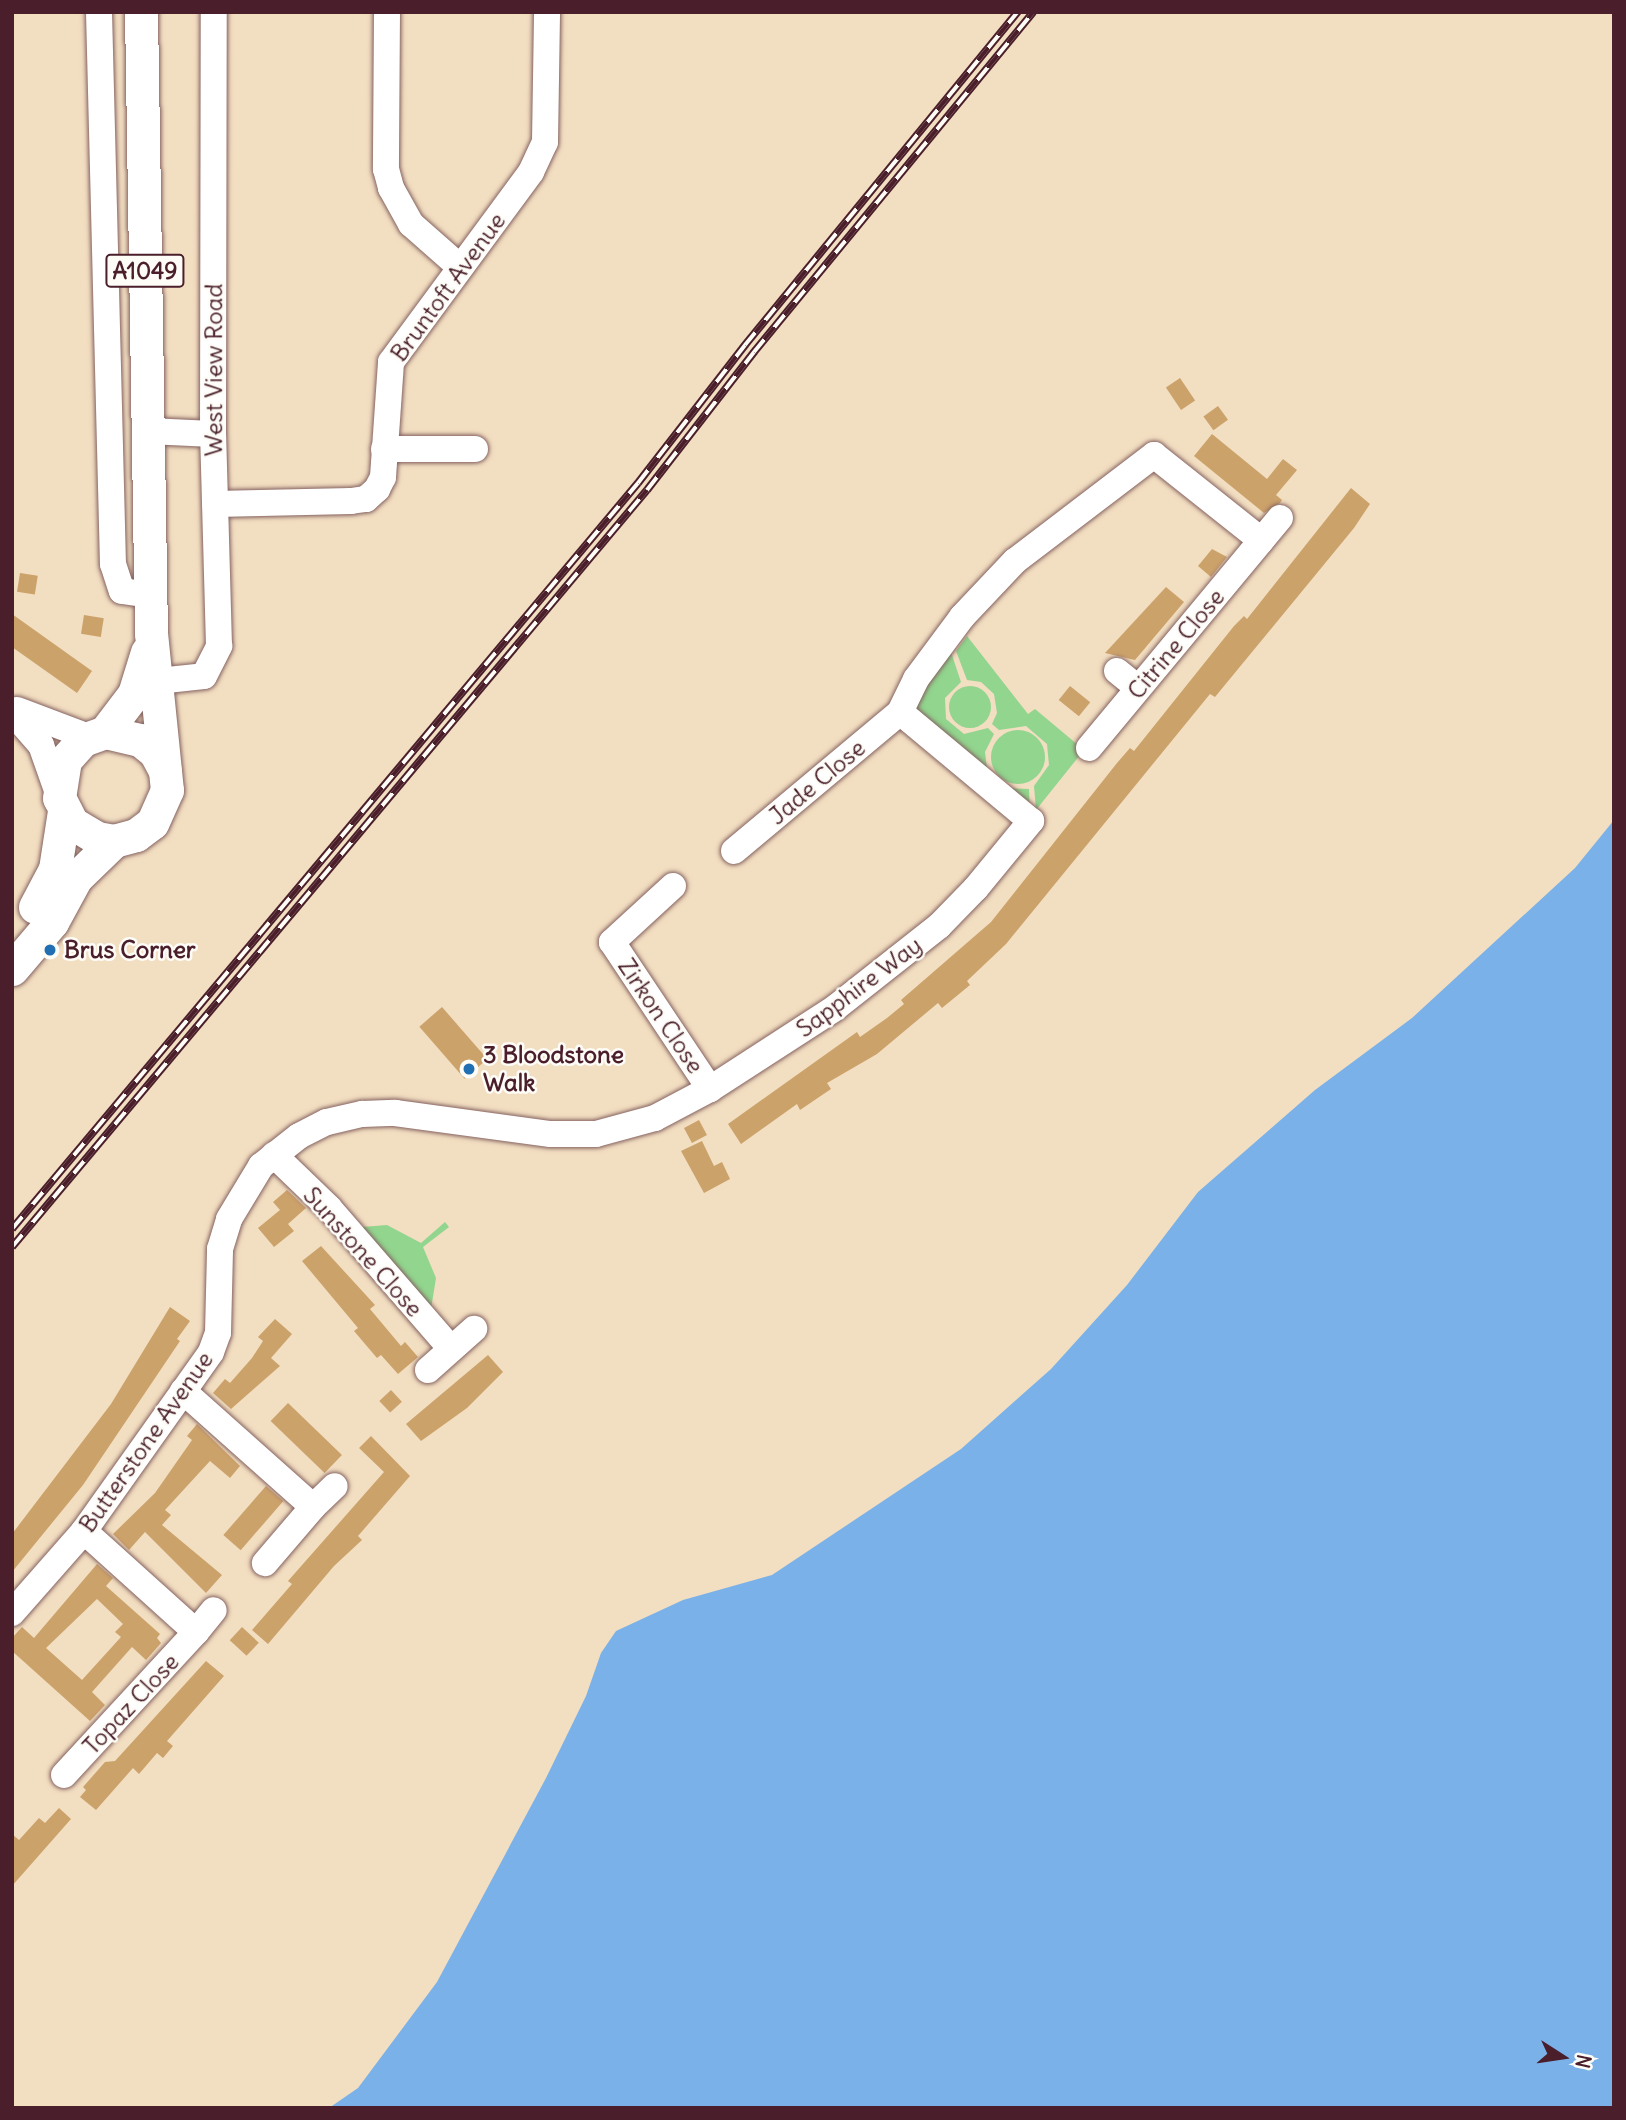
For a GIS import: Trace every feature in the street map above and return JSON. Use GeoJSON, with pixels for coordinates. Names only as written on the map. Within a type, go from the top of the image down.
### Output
{"type":"FeatureCollection","features":[{"type":"Feature","properties":{"kind":"main road","name":"A1049"},"geometry":{"type":"LineString","coordinates":[[141,12],[152,595],[148,683],[165,771]]}},
{"type":"Feature","properties":{"kind":"main road","name":"A1049"},"geometry":{"type":"LineString","coordinates":[[97,734],[148,683]]}},
{"type":"Feature","properties":{"kind":"main road"},"geometry":{"type":"LineString","coordinates":[[12,941],[55,869],[65,760],[97,734],[140,740],[155,752],[165,771],[163,806],[152,824],[136,835],[114,841],[76,878],[52,922],[12,970]]}},
{"type":"Feature","properties":{"kind":"main road"},"geometry":{"type":"LineString","coordinates":[[61,804],[87,834],[114,841]]}},
{"type":"Feature","properties":{"kind":"street"},"geometry":{"type":"LineString","coordinates":[[99,12],[113,564],[122,591],[152,595]]}},
{"type":"Feature","properties":{"kind":"street","name":"West View Road"},"geometry":{"type":"LineString","coordinates":[[148,683],[204,676],[215,661],[219,646],[213,434],[214,12]]}},
{"type":"Feature","properties":{"kind":"street"},"geometry":{"type":"LineString","coordinates":[[387,12],[386,169],[391,188],[411,224],[460,267]]}},
{"type":"Feature","properties":{"kind":"street","name":"Bruntoft Avenue"},"geometry":{"type":"LineString","coordinates":[[215,504],[366,499],[383,477],[391,362],[531,172],[545,142],[547,12]]}},
{"type":"Feature","properties":{"kind":"street"},"geometry":{"type":"LineString","coordinates":[[148,431],[213,434]]}},
{"type":"Feature","properties":{"kind":"street"},"geometry":{"type":"LineString","coordinates":[[384,449],[475,449]]}},
{"type":"Feature","properties":{"kind":"street"},"geometry":{"type":"LineString","coordinates":[[900,712],[923,669],[985,590],[1048,534],[1154,455],[1261,541]]}},
{"type":"Feature","properties":{"kind":"street","name":"Citrine Close"},"geometry":{"type":"LineString","coordinates":[[1089,748],[1280,519]]}},
{"type":"Feature","properties":{"kind":"street"},"geometry":{"type":"LineString","coordinates":[[1117,671],[1138,688]]}},
{"type":"Feature","properties":{"kind":"street"},"geometry":{"type":"LineString","coordinates":[[12,709],[97,734]]}},
{"type":"Feature","properties":{"kind":"street"},"geometry":{"type":"LineString","coordinates":[[12,709],[41,745],[61,804]]}},
{"type":"Feature","properties":{"kind":"street","name":"Jade Close"},"geometry":{"type":"LineString","coordinates":[[734,851],[900,712]]}},
{"type":"Feature","properties":{"kind":"street","name":"Sapphire Way"},"geometry":{"type":"LineString","coordinates":[[490,1124],[551,1134],[596,1134],[655,1118],[710,1089],[835,1008],[919,943],[976,888],[1031,821],[900,712]]}},
{"type":"Feature","properties":{"kind":"street","name":"Zirkon Close"},"geometry":{"type":"LineString","coordinates":[[674,886],[612,942],[710,1089]]}},
{"type":"Feature","properties":{"kind":"street","name":"Butterstone Avenue"},"geometry":{"type":"LineString","coordinates":[[12,1613],[84,1531],[211,1352],[218,1333],[220,1249],[229,1219],[243,1190],[274,1156],[299,1136],[327,1122],[362,1114],[490,1124]]}},
{"type":"Feature","properties":{"kind":"street","name":"Sunstone Close"},"geometry":{"type":"LineString","coordinates":[[274,1156],[330,1208],[451,1349]]}},
{"type":"Feature","properties":{"kind":"street"},"geometry":{"type":"LineString","coordinates":[[428,1370],[474,1329]]}},
{"type":"Feature","properties":{"kind":"street"},"geometry":{"type":"LineString","coordinates":[[183,1391],[313,1507]]}},
{"type":"Feature","properties":{"kind":"street"},"geometry":{"type":"LineString","coordinates":[[265,1563],[313,1507],[335,1486]]}},
{"type":"Feature","properties":{"kind":"street","name":"Topaz Close"},"geometry":{"type":"LineString","coordinates":[[84,1531],[196,1632]]}},
{"type":"Feature","properties":{"kind":"street","name":"Topaz Close"},"geometry":{"type":"LineString","coordinates":[[64,1775],[214,1610]]}},
{"type":"Feature","properties":{"kind":"green space"},"geometry":{"type":"Polygon","coordinates":[[[967,636],[1028,714],[1035,709],[1084,750],[1036,810],[1034,786],[1049,765],[1047,744],[1026,726],[999,730],[992,724],[997,713],[994,694],[981,682],[967,680],[956,651],[967,636]]]}},
{"type":"Feature","properties":{"kind":"green space"},"geometry":{"type":"Polygon","coordinates":[[[950,649],[961,682],[945,698],[946,719],[964,734],[988,728],[994,734],[985,752],[987,768],[1007,788],[1029,789],[1030,814],[912,710],[950,649]]]}},
{"type":"Feature","properties":{"kind":"green space"},"geometry":{"type":"Polygon","coordinates":[[[970,686],[985,692],[991,707],[985,722],[970,728],[955,722],[949,707],[955,692],[970,686]]]}},
{"type":"Feature","properties":{"kind":"green space"},"geometry":{"type":"Polygon","coordinates":[[[1018,730],[1037,738],[1045,757],[1037,776],[1018,784],[999,776],[991,757],[999,738],[1018,730]]]}},
{"type":"Feature","properties":{"kind":"green space"},"geometry":{"type":"Polygon","coordinates":[[[445,1222],[449,1227],[423,1247],[436,1278],[431,1309],[362,1227],[387,1225],[421,1243],[445,1222]]]}},
{"type":"Feature","properties":{"kind":"water"},"geometry":{"type":"Polygon","coordinates":[[[1614,820],[1614,2108],[329,2108],[358,2088],[437,1982],[546,1778],[586,1696],[601,1653],[616,1631],[683,1600],[772,1575],[961,1449],[1051,1369],[1127,1285],[1198,1192],[1315,1090],[1412,1018],[1575,868],[1614,820]]]}},
{"type":"Feature","properties":{"kind":"building"},"geometry":{"type":"Polygon","coordinates":[[[1180,378],[1195,400],[1181,410],[1166,388],[1180,378]]]}},
{"type":"Feature","properties":{"kind":"building"},"geometry":{"type":"Polygon","coordinates":[[[1218,406],[1228,420],[1213,430],[1203,417],[1218,406]]]}},
{"type":"Feature","properties":{"kind":"building"},"geometry":{"type":"Polygon","coordinates":[[[1212,434],[1267,479],[1283,459],[1297,470],[1276,495],[1282,500],[1280,503],[1264,513],[1194,456],[1212,434]]]}},
{"type":"Feature","properties":{"kind":"building"},"geometry":{"type":"Polygon","coordinates":[[[1351,488],[1370,504],[1354,528],[1215,697],[1210,694],[1006,944],[967,981],[970,985],[942,1008],[938,1003],[877,1054],[827,1083],[831,1089],[800,1110],[797,1104],[741,1144],[728,1124],[857,1032],[860,1037],[887,1018],[904,1004],[901,1000],[991,922],[1117,763],[1130,748],[1134,751],[1234,626],[1244,616],[1247,619],[1351,488]]]}},
{"type":"Feature","properties":{"kind":"building"},"geometry":{"type":"Polygon","coordinates":[[[1212,549],[1227,557],[1211,577],[1198,566],[1212,549]]]}},
{"type":"Feature","properties":{"kind":"building"},"geometry":{"type":"Polygon","coordinates":[[[20,573],[38,576],[35,595],[17,592],[20,573]]]}},
{"type":"Feature","properties":{"kind":"building"},"geometry":{"type":"Polygon","coordinates":[[[1166,587],[1184,602],[1135,660],[1105,653],[1166,587]]]}},
{"type":"Feature","properties":{"kind":"building"},"geometry":{"type":"Polygon","coordinates":[[[12,614],[92,671],[77,693],[12,647],[12,614]]]}},
{"type":"Feature","properties":{"kind":"building"},"geometry":{"type":"Polygon","coordinates":[[[84,615],[104,618],[101,637],[81,634],[84,615]]]}},
{"type":"Feature","properties":{"kind":"building"},"geometry":{"type":"Polygon","coordinates":[[[1070,686],[1090,702],[1079,716],[1059,700],[1070,686]]]}},
{"type":"Feature","properties":{"kind":"building"},"geometry":{"type":"Polygon","coordinates":[[[442,1007],[487,1059],[465,1079],[419,1027],[442,1007]]]}},
{"type":"Feature","properties":{"kind":"building"},"geometry":{"type":"Polygon","coordinates":[[[699,1120],[707,1135],[692,1143],[684,1128],[699,1120]]]}},
{"type":"Feature","properties":{"kind":"building"},"geometry":{"type":"Polygon","coordinates":[[[702,1141],[714,1166],[722,1162],[730,1179],[704,1193],[681,1151],[702,1141]]]}},
{"type":"Feature","properties":{"kind":"building"},"geometry":{"type":"Polygon","coordinates":[[[287,1190],[306,1208],[288,1224],[294,1231],[274,1247],[258,1228],[280,1210],[273,1202],[287,1190]]]}},
{"type":"Feature","properties":{"kind":"building"},"geometry":{"type":"Polygon","coordinates":[[[321,1246],[375,1305],[370,1309],[401,1346],[405,1342],[418,1357],[398,1374],[381,1355],[377,1358],[354,1331],[358,1328],[302,1261],[321,1246]]]}},
{"type":"Feature","properties":{"kind":"building"},"geometry":{"type":"Polygon","coordinates":[[[170,1307],[190,1321],[177,1339],[180,1341],[83,1485],[12,1572],[12,1534],[111,1404],[170,1307]]]}},
{"type":"Feature","properties":{"kind":"building"},"geometry":{"type":"Polygon","coordinates":[[[275,1319],[292,1334],[271,1358],[280,1366],[231,1409],[213,1393],[225,1379],[230,1383],[252,1358],[263,1341],[258,1337],[275,1319]]]}},
{"type":"Feature","properties":{"kind":"building"},"geometry":{"type":"Polygon","coordinates":[[[488,1355],[503,1372],[467,1408],[421,1441],[406,1424],[488,1355]]]}},
{"type":"Feature","properties":{"kind":"building"},"geometry":{"type":"Polygon","coordinates":[[[391,1390],[402,1402],[390,1413],[379,1401],[391,1390]]]}},
{"type":"Feature","properties":{"kind":"building"},"geometry":{"type":"Polygon","coordinates":[[[288,1403],[342,1455],[325,1473],[271,1421],[288,1403]]]}},
{"type":"Feature","properties":{"kind":"building"},"geometry":{"type":"Polygon","coordinates":[[[197,1424],[240,1466],[230,1478],[210,1461],[165,1510],[171,1515],[162,1525],[222,1575],[206,1593],[145,1532],[129,1550],[113,1534],[155,1493],[192,1440],[187,1436],[197,1424]]]}},
{"type":"Feature","properties":{"kind":"building"},"geometry":{"type":"Polygon","coordinates":[[[371,1436],[410,1476],[358,1536],[362,1540],[334,1566],[268,1644],[252,1630],[292,1584],[288,1581],[384,1472],[359,1448],[371,1436]]]}},
{"type":"Feature","properties":{"kind":"building"},"geometry":{"type":"Polygon","coordinates":[[[266,1486],[283,1501],[241,1550],[223,1535],[266,1486]]]}},
{"type":"Feature","properties":{"kind":"building"},"geometry":{"type":"Polygon","coordinates":[[[97,1564],[113,1578],[106,1586],[160,1634],[157,1638],[161,1643],[146,1660],[132,1647],[92,1692],[105,1705],[90,1721],[12,1651],[12,1638],[22,1627],[34,1638],[97,1564]],[[97,1599],[46,1648],[82,1680],[121,1637],[115,1632],[123,1624],[97,1599]]]}},
{"type":"Feature","properties":{"kind":"building"},"geometry":{"type":"Polygon","coordinates":[[[242,1627],[259,1643],[247,1656],[230,1640],[242,1627]]]}},
{"type":"Feature","properties":{"kind":"building"},"geometry":{"type":"Polygon","coordinates":[[[206,1661],[224,1676],[167,1741],[173,1746],[163,1758],[157,1753],[139,1774],[133,1768],[96,1810],[80,1797],[86,1790],[83,1787],[105,1762],[115,1761],[206,1661]]]}},
{"type":"Feature","properties":{"kind":"building"},"geometry":{"type":"Polygon","coordinates":[[[59,1808],[71,1819],[12,1886],[12,1834],[19,1840],[39,1818],[45,1823],[59,1808]]]}},
{"type":"Feature","properties":{"kind":"railway"},"geometry":{"type":"LineString","coordinates":[[12,1229],[638,483],[745,345],[1018,12]]}},
{"type":"Feature","properties":{"kind":"railway"},"geometry":{"type":"LineString","coordinates":[[12,1247],[647,490],[754,352],[1033,12]]}},
{"type":"Feature","properties":{"kind":"place","name":"Brus Corner"},"geometry":{"type":"Point","coordinates":[50,950]}},
{"type":"Feature","properties":{"kind":"place","name":"3 Bloodstone Walk"},"geometry":{"type":"Point","coordinates":[469,1069]}}]}
